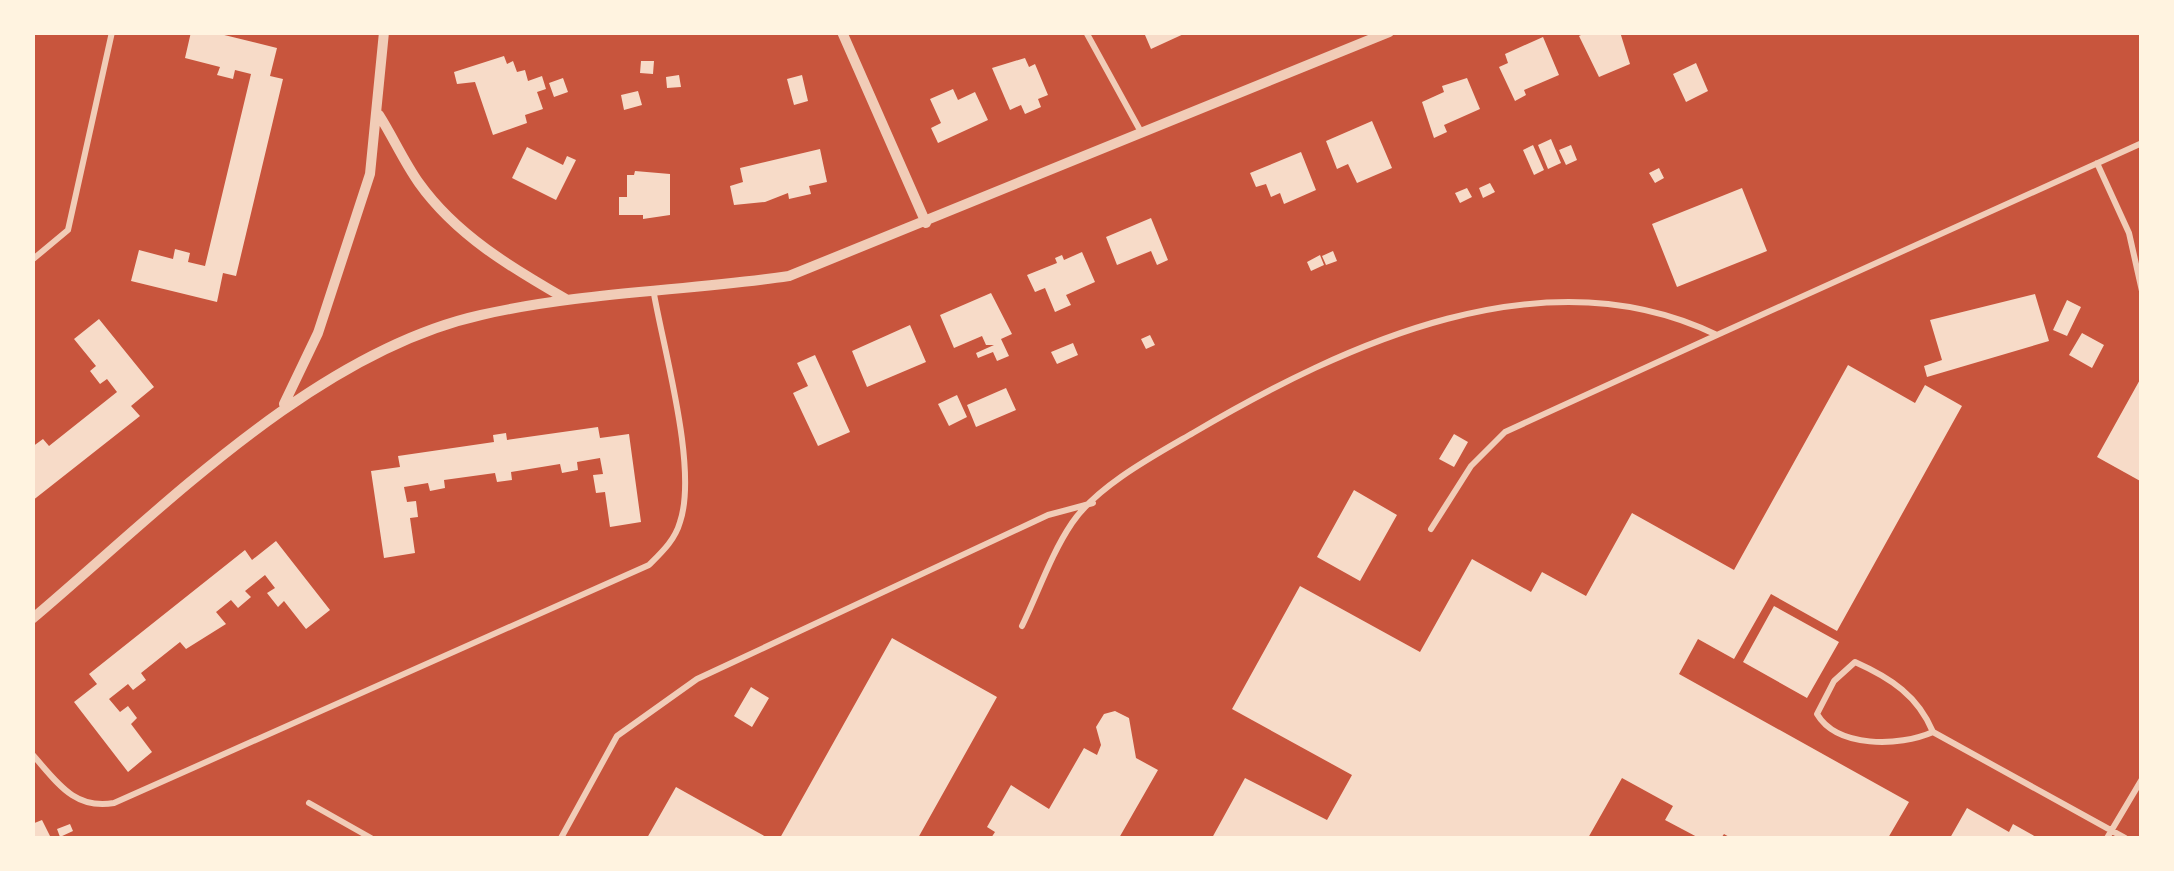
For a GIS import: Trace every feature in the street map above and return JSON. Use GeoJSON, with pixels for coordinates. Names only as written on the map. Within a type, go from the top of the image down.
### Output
{"type":"FeatureCollection","features":[{"type":"Feature","properties":{"kind":"street"},"geometry":{"type":"LineString","coordinates":[[284,405],[318,333],[370,174],[384,32]]}},
{"type":"Feature","properties":{"kind":"street"},"geometry":{"type":"LineString","coordinates":[[842,32],[926,222]]}},
{"type":"Feature","properties":{"kind":"street"},"geometry":{"type":"LineString","coordinates":[[32,619],[284,405],[407,341],[477,316],[567,300],[654,294],[789,276],[1366,37],[1389,32]]}},
{"type":"Feature","properties":{"kind":"street"},"geometry":{"type":"LineString","coordinates":[[378,114],[420,184],[456,224],[500,261],[567,300]]}},
{"type":"Feature","properties":{"kind":"lane"},"geometry":{"type":"LineString","coordinates":[[32,260],[68,230],[112,32]]}},
{"type":"Feature","properties":{"kind":"lane"},"geometry":{"type":"LineString","coordinates":[[1086,32],[1142,133]]}},
{"type":"Feature","properties":{"kind":"lane"},"geometry":{"type":"LineString","coordinates":[[1432,529],[1471,466],[1506,432],[2142,144]]}},
{"type":"Feature","properties":{"kind":"lane"},"geometry":{"type":"LineString","coordinates":[[2096,163],[2129,233],[2142,291]]}},
{"type":"Feature","properties":{"kind":"lane"},"geometry":{"type":"LineString","coordinates":[[32,754],[78,802],[95,806],[114,803],[649,564],[674,536],[686,501],[682,450],[654,294]]}},
{"type":"Feature","properties":{"kind":"lane"},"geometry":{"type":"LineString","coordinates":[[1022,626],[1073,521],[1130,471],[1225,414],[1389,336],[1452,316],[1528,306],[1614,304],[1674,314],[1717,334]]}},
{"type":"Feature","properties":{"kind":"lane"},"geometry":{"type":"LineString","coordinates":[[560,838],[618,736],[697,679],[1048,515],[1094,502]]}},
{"type":"Feature","properties":{"kind":"lane"},"geometry":{"type":"LineString","coordinates":[[1934,732],[1851,740],[1826,729],[1816,714],[1834,680],[1856,662],[1884,675],[1922,706],[1934,732],[2109,835],[2125,838]]}},
{"type":"Feature","properties":{"kind":"lane"},"geometry":{"type":"LineString","coordinates":[[2109,835],[2142,779]]}},
{"type":"Feature","properties":{"kind":"lane"},"geometry":{"type":"LineString","coordinates":[[310,803],[371,838]]}},
{"type":"Feature","properties":{"kind":"building"},"geometry":{"type":"Polygon","coordinates":[[[191,32],[212,32],[277,48],[270,76],[283,79],[236,276],[223,273],[217,302],[131,281],[139,250],[173,259],[175,249],[190,253],[188,262],[205,266],[251,74],[235,70],[233,79],[217,75],[220,67],[185,58],[191,32]]]}},
{"type":"Feature","properties":{"kind":"building"},"geometry":{"type":"Polygon","coordinates":[[[1188,32],[1151,49],[1145,35],[1188,32]]]}},
{"type":"Feature","properties":{"kind":"building"},"geometry":{"type":"Polygon","coordinates":[[[1587,32],[1620,32],[1630,64],[1599,77],[1579,36],[1587,32]]]}},
{"type":"Feature","properties":{"kind":"building"},"geometry":{"type":"Polygon","coordinates":[[[1543,37],[1559,75],[1524,90],[1526,95],[1515,101],[1499,67],[1508,63],[1505,54],[1543,37]]]}},
{"type":"Feature","properties":{"kind":"building"},"geometry":{"type":"Polygon","coordinates":[[[504,56],[507,64],[513,61],[517,72],[525,70],[528,81],[542,76],[546,89],[537,92],[543,109],[525,115],[527,123],[493,135],[475,82],[457,84],[454,72],[504,56]]]}},
{"type":"Feature","properties":{"kind":"building"},"geometry":{"type":"Polygon","coordinates":[[[1025,58],[1029,67],[1035,64],[1048,95],[1038,99],[1041,107],[1025,114],[1021,105],[1010,110],[992,68],[1025,58]]]}},
{"type":"Feature","properties":{"kind":"building"},"geometry":{"type":"Polygon","coordinates":[[[641,61],[654,61],[653,74],[640,73],[641,61]]]}},
{"type":"Feature","properties":{"kind":"building"},"geometry":{"type":"Polygon","coordinates":[[[1696,63],[1708,91],[1686,102],[1673,74],[1696,63]]]}},
{"type":"Feature","properties":{"kind":"building"},"geometry":{"type":"Polygon","coordinates":[[[679,75],[681,87],[667,88],[666,77],[679,75]]]}},
{"type":"Feature","properties":{"kind":"building"},"geometry":{"type":"Polygon","coordinates":[[[802,75],[808,101],[794,105],[787,79],[802,75]]]}},
{"type":"Feature","properties":{"kind":"building"},"geometry":{"type":"Polygon","coordinates":[[[563,78],[568,92],[554,97],[549,83],[563,78]]]}},
{"type":"Feature","properties":{"kind":"building"},"geometry":{"type":"Polygon","coordinates":[[[1467,78],[1480,109],[1444,125],[1447,132],[1434,138],[1422,102],[1444,92],[1442,86],[1467,78]]]}},
{"type":"Feature","properties":{"kind":"building"},"geometry":{"type":"Polygon","coordinates":[[[953,89],[958,100],[975,92],[988,120],[938,143],[931,128],[941,123],[930,99],[953,89]]]}},
{"type":"Feature","properties":{"kind":"building"},"geometry":{"type":"Polygon","coordinates":[[[638,91],[642,105],[624,110],[621,95],[638,91]]]}},
{"type":"Feature","properties":{"kind":"building"},"geometry":{"type":"Polygon","coordinates":[[[1372,121],[1392,168],[1357,183],[1348,164],[1337,169],[1326,141],[1372,121]]]}},
{"type":"Feature","properties":{"kind":"building"},"geometry":{"type":"Polygon","coordinates":[[[1551,139],[1561,163],[1548,169],[1538,145],[1551,139]]]}},
{"type":"Feature","properties":{"kind":"building"},"geometry":{"type":"Polygon","coordinates":[[[1533,145],[1544,170],[1534,175],[1523,150],[1533,145]]]}},
{"type":"Feature","properties":{"kind":"building"},"geometry":{"type":"Polygon","coordinates":[[[1571,145],[1577,160],[1566,165],[1559,150],[1571,145]]]}},
{"type":"Feature","properties":{"kind":"building"},"geometry":{"type":"Polygon","coordinates":[[[527,147],[563,165],[567,156],[576,160],[556,200],[512,178],[527,147]]]}},
{"type":"Feature","properties":{"kind":"building"},"geometry":{"type":"Polygon","coordinates":[[[820,149],[827,182],[809,186],[811,194],[789,199],[788,193],[765,202],[734,205],[730,186],[743,182],[740,168],[820,149]]]}},
{"type":"Feature","properties":{"kind":"building"},"geometry":{"type":"Polygon","coordinates":[[[1301,152],[1316,190],[1284,204],[1280,193],[1271,197],[1266,184],[1256,187],[1250,173],[1301,152]]]}},
{"type":"Feature","properties":{"kind":"building"},"geometry":{"type":"Polygon","coordinates":[[[1659,168],[1664,178],[1655,183],[1649,173],[1659,168]]]}},
{"type":"Feature","properties":{"kind":"building"},"geometry":{"type":"Polygon","coordinates":[[[635,171],[670,174],[670,215],[643,219],[643,215],[619,215],[619,197],[627,197],[627,175],[634,175],[635,171]]]}},
{"type":"Feature","properties":{"kind":"building"},"geometry":{"type":"Polygon","coordinates":[[[1490,183],[1495,192],[1483,198],[1479,188],[1490,183]]]}},
{"type":"Feature","properties":{"kind":"building"},"geometry":{"type":"Polygon","coordinates":[[[1467,188],[1472,197],[1460,203],[1455,193],[1467,188]]]}},
{"type":"Feature","properties":{"kind":"building"},"geometry":{"type":"Polygon","coordinates":[[[1742,188],[1767,251],[1677,287],[1652,224],[1742,188]]]}},
{"type":"Feature","properties":{"kind":"building"},"geometry":{"type":"Polygon","coordinates":[[[1151,218],[1168,260],[1157,265],[1151,251],[1117,265],[1106,237],[1151,218]]]}},
{"type":"Feature","properties":{"kind":"building"},"geometry":{"type":"Polygon","coordinates":[[[1333,251],[1337,261],[1326,265],[1322,256],[1333,251]]]}},
{"type":"Feature","properties":{"kind":"building"},"geometry":{"type":"Polygon","coordinates":[[[1082,252],[1095,282],[1066,295],[1071,305],[1055,312],[1045,288],[1035,292],[1027,275],[1057,263],[1055,258],[1062,255],[1064,260],[1082,252]]]}},
{"type":"Feature","properties":{"kind":"building"},"geometry":{"type":"Polygon","coordinates":[[[1320,255],[1324,265],[1311,271],[1307,262],[1320,255]]]}},
{"type":"Feature","properties":{"kind":"building"},"geometry":{"type":"Polygon","coordinates":[[[991,293],[1012,334],[1001,339],[1009,356],[997,361],[993,352],[978,358],[976,353],[994,345],[986,345],[982,336],[954,348],[940,315],[991,293]]]}},
{"type":"Feature","properties":{"kind":"building"},"geometry":{"type":"Polygon","coordinates":[[[2035,294],[2049,341],[1927,377],[1924,366],[1942,360],[1930,320],[2035,294]]]}},
{"type":"Feature","properties":{"kind":"building"},"geometry":{"type":"Polygon","coordinates":[[[2067,300],[2081,307],[2067,336],[2053,330],[2067,300]]]}},
{"type":"Feature","properties":{"kind":"building"},"geometry":{"type":"Polygon","coordinates":[[[99,319],[154,387],[131,406],[140,416],[32,501],[32,447],[43,439],[49,446],[117,392],[107,379],[100,384],[90,371],[96,366],[74,339],[99,319]]]}},
{"type":"Feature","properties":{"kind":"building"},"geometry":{"type":"Polygon","coordinates":[[[910,325],[926,362],[867,387],[852,351],[910,325]]]}},
{"type":"Feature","properties":{"kind":"building"},"geometry":{"type":"Polygon","coordinates":[[[2082,333],[2104,345],[2092,368],[2069,355],[2082,333]]]}},
{"type":"Feature","properties":{"kind":"building"},"geometry":{"type":"Polygon","coordinates":[[[1150,335],[1155,345],[1146,349],[1141,339],[1150,335]]]}},
{"type":"Feature","properties":{"kind":"building"},"geometry":{"type":"Polygon","coordinates":[[[1073,343],[1078,355],[1057,364],[1051,352],[1073,343]]]}},
{"type":"Feature","properties":{"kind":"building"},"geometry":{"type":"Polygon","coordinates":[[[815,355],[850,432],[818,446],[793,393],[808,386],[797,363],[815,355]]]}},
{"type":"Feature","properties":{"kind":"building"},"geometry":{"type":"Polygon","coordinates":[[[1848,365],[1915,403],[1925,385],[1962,406],[1837,631],[1771,594],[1734,659],[1698,639],[1679,674],[1909,802],[1888,838],[1731,838],[1724,834],[1721,838],[1699,838],[1665,820],[1673,806],[1622,778],[1588,838],[1212,838],[1245,778],[1327,820],[1352,775],[1232,709],[1300,586],[1420,652],[1472,559],[1531,592],[1542,572],[1586,596],[1632,513],[1734,570],[1848,365]]]}},
{"type":"Feature","properties":{"kind":"building"},"geometry":{"type":"Polygon","coordinates":[[[2142,376],[2142,482],[2097,457],[2142,376]]]}},
{"type":"Feature","properties":{"kind":"building"},"geometry":{"type":"Polygon","coordinates":[[[1006,388],[1016,410],[976,427],[967,405],[1006,388]]]}},
{"type":"Feature","properties":{"kind":"building"},"geometry":{"type":"Polygon","coordinates":[[[957,395],[967,417],[949,426],[938,404],[957,395]]]}},
{"type":"Feature","properties":{"kind":"building"},"geometry":{"type":"Polygon","coordinates":[[[598,427],[600,438],[629,434],[641,522],[610,527],[605,492],[596,493],[593,475],[603,474],[600,458],[577,462],[578,470],[562,473],[560,464],[511,472],[512,480],[497,482],[495,473],[444,480],[445,488],[430,491],[428,483],[404,487],[407,502],[416,501],[418,517],[410,518],[415,553],[384,558],[371,471],[400,467],[398,456],[494,442],[493,435],[506,433],[507,440],[598,427]]]}},
{"type":"Feature","properties":{"kind":"building"},"geometry":{"type":"Polygon","coordinates":[[[1454,434],[1468,442],[1454,467],[1439,459],[1454,434]]]}},
{"type":"Feature","properties":{"kind":"building"},"geometry":{"type":"Polygon","coordinates":[[[1354,490],[1397,515],[1360,581],[1317,557],[1354,490]]]}},
{"type":"Feature","properties":{"kind":"building"},"geometry":{"type":"Polygon","coordinates":[[[276,541],[330,610],[306,629],[284,601],[278,607],[267,593],[275,588],[265,575],[245,591],[251,597],[238,608],[231,600],[216,612],[226,624],[186,649],[180,642],[141,673],[146,680],[133,690],[128,684],[109,699],[120,712],[128,706],[137,718],[131,724],[152,752],[128,772],[74,702],[97,684],[89,674],[245,550],[252,560],[276,541]]]}},
{"type":"Feature","properties":{"kind":"building"},"geometry":{"type":"Polygon","coordinates":[[[1774,606],[1839,642],[1807,698],[1743,662],[1774,606]]]}},
{"type":"Feature","properties":{"kind":"building"},"geometry":{"type":"Polygon","coordinates":[[[892,638],[997,697],[918,838],[780,838],[892,638]]]}},
{"type":"Feature","properties":{"kind":"building"},"geometry":{"type":"Polygon","coordinates":[[[751,687],[769,698],[752,727],[734,716],[751,687]]]}},
{"type":"Feature","properties":{"kind":"building"},"geometry":{"type":"Polygon","coordinates":[[[1115,711],[1129,718],[1136,758],[1158,770],[1119,838],[991,838],[995,832],[987,827],[1011,785],[1049,809],[1084,748],[1097,755],[1101,745],[1096,727],[1104,714],[1115,711]]]}},
{"type":"Feature","properties":{"kind":"building"},"geometry":{"type":"Polygon","coordinates":[[[676,787],[701,801],[768,838],[647,838],[676,787]]]}},
{"type":"Feature","properties":{"kind":"building"},"geometry":{"type":"Polygon","coordinates":[[[1967,808],[2009,832],[2013,824],[2038,838],[1950,838],[1967,808]]]}},
{"type":"Feature","properties":{"kind":"building"},"geometry":{"type":"Polygon","coordinates":[[[42,820],[51,838],[32,838],[32,824],[42,820]]]}},
{"type":"Feature","properties":{"kind":"building"},"geometry":{"type":"Polygon","coordinates":[[[70,824],[73,831],[60,837],[57,829],[70,824]]]}}]}
